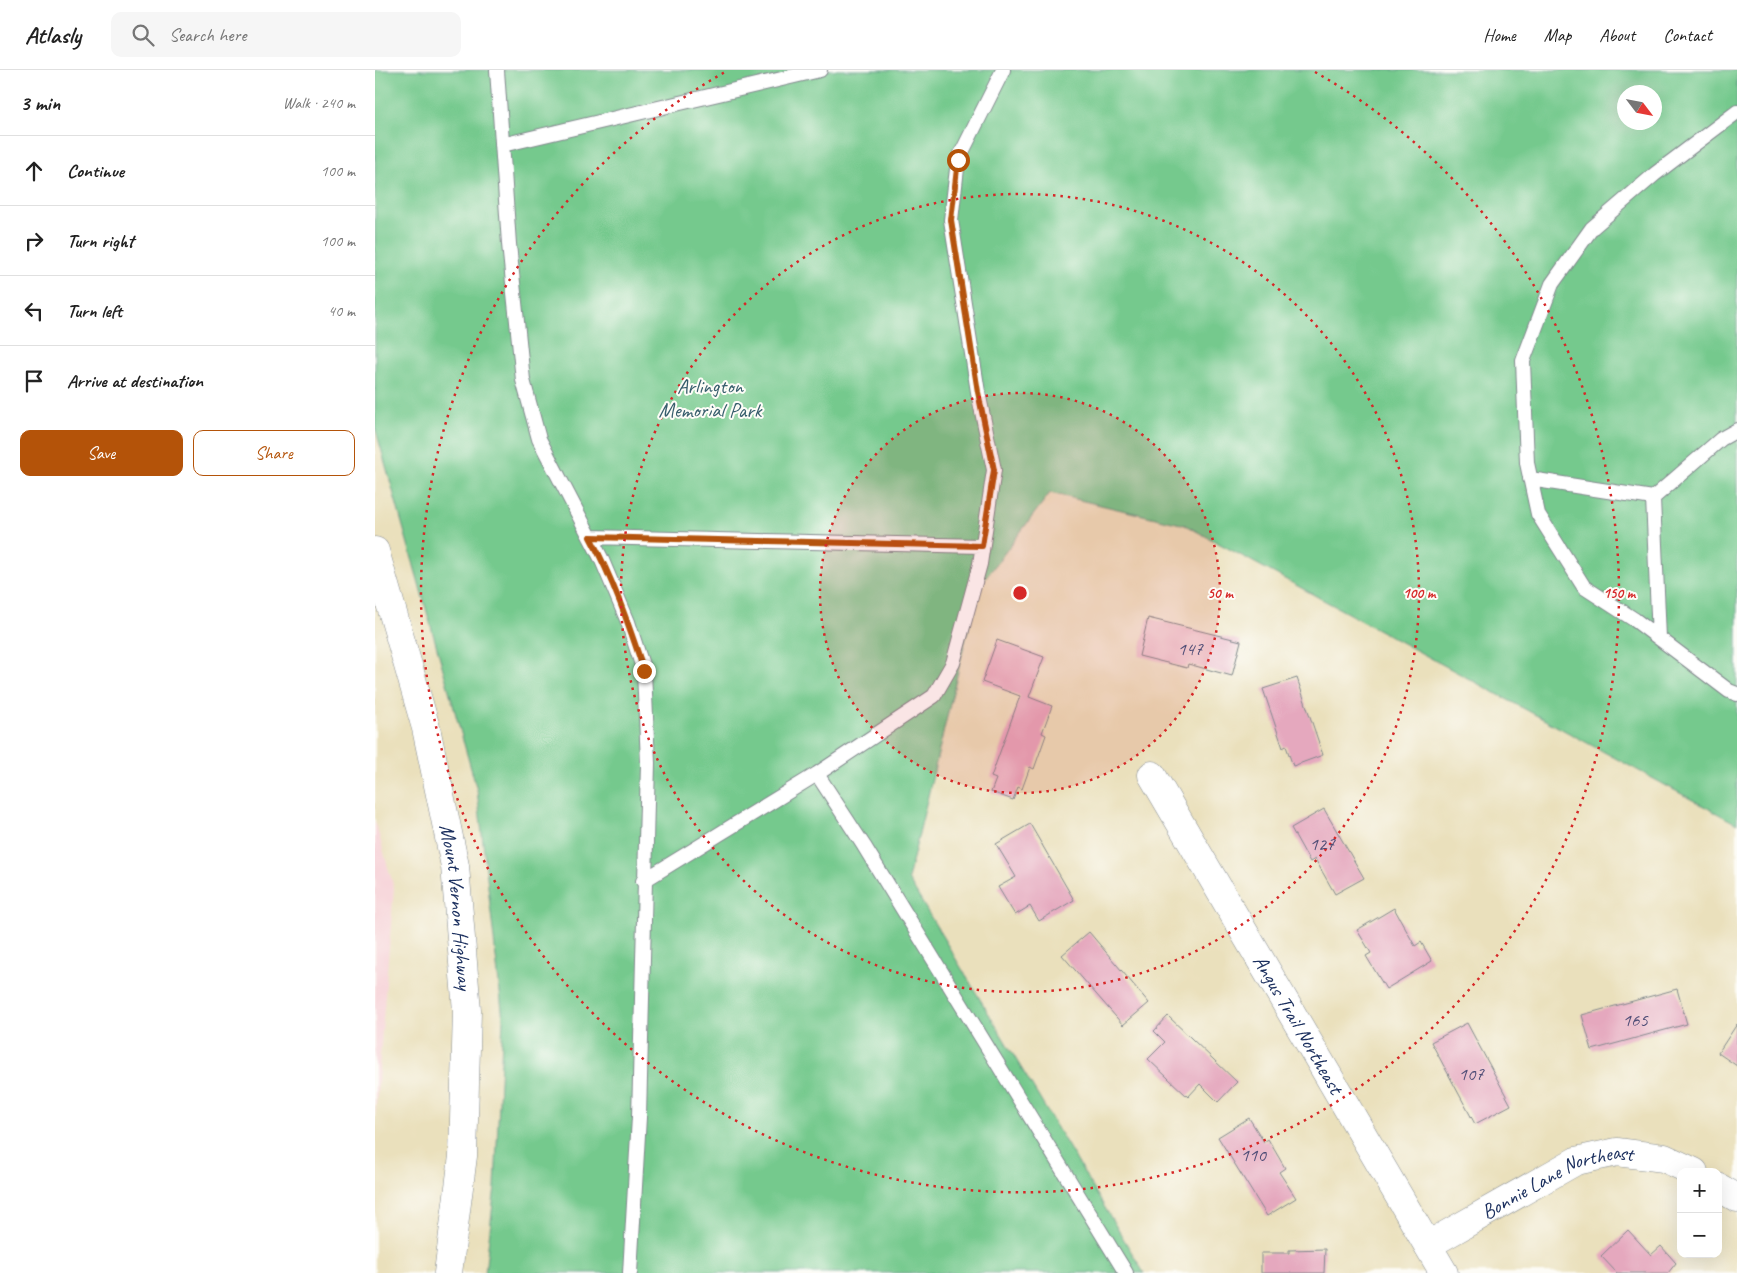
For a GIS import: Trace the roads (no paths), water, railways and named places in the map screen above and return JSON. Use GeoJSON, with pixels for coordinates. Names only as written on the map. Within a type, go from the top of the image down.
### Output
{"type":"FeatureCollection","features":[{"type":"Feature","properties":{"kind":"street","name":"Mount Vernon Highway"},"geometry":{"type":"LineString","coordinates":[[375,551],[426,728],[455,866],[467,1011],[463,1156],[448,1273]]}},
{"type":"Feature","properties":{"kind":"street","name":"Angus Trail Northeast"},"geometry":{"type":"LineString","coordinates":[[1152,775],[1444,1273]]}},
{"type":"Feature","properties":{"kind":"street","name":"Bonnie Lane Northeast"},"geometry":{"type":"LineString","coordinates":[[1428,1245],[1576,1161],[1617,1152],[1664,1158],[1686,1168]]}},
{"type":"Feature","properties":{"kind":"street"},"geometry":{"type":"LineString","coordinates":[[1722,1189],[1737,1198]]}},
{"type":"Feature","properties":{"kind":"lane"},"geometry":{"type":"LineString","coordinates":[[497,70],[523,380],[539,439],[601,558],[628,622],[644,671],[648,763],[643,881],[639,1117],[630,1273]]}},
{"type":"Feature","properties":{"kind":"lane"},"geometry":{"type":"LineString","coordinates":[[502,145],[820,70]]}},
{"type":"Feature","properties":{"kind":"lane"},"geometry":{"type":"LineString","coordinates":[[643,881],[817,774],[934,696],[953,663],[980,564],[994,470],[978,392],[951,220],[958,160],[1003,70]]}},
{"type":"Feature","properties":{"kind":"lane"},"geometry":{"type":"LineString","coordinates":[[1737,112],[1655,174],[1591,228],[1552,284],[1523,360],[1527,463],[1538,514],[1584,587],[1659,638],[1729,691],[1737,694]]}},
{"type":"Feature","properties":{"kind":"lane"},"geometry":{"type":"LineString","coordinates":[[1653,498],[1721,438],[1737,430]]}},
{"type":"Feature","properties":{"kind":"lane"},"geometry":{"type":"LineString","coordinates":[[1530,479],[1653,498]]}},
{"type":"Feature","properties":{"kind":"lane"},"geometry":{"type":"LineString","coordinates":[[1653,498],[1659,638]]}},
{"type":"Feature","properties":{"kind":"lane"},"geometry":{"type":"LineString","coordinates":[[590,537],[982,546]]}},
{"type":"Feature","properties":{"kind":"lane"},"geometry":{"type":"LineString","coordinates":[[817,774],[870,854],[1126,1273]]}},
{"type":"Feature","properties":{"kind":"lane"},"geometry":{"type":"LineString","coordinates":[[1111,1273],[1118,1260]]}},
{"type":"Feature","properties":{"kind":"park label","name":"Arlington Memorial Park"},"geometry":{"type":"Point","coordinates":[710,398]}}]}
